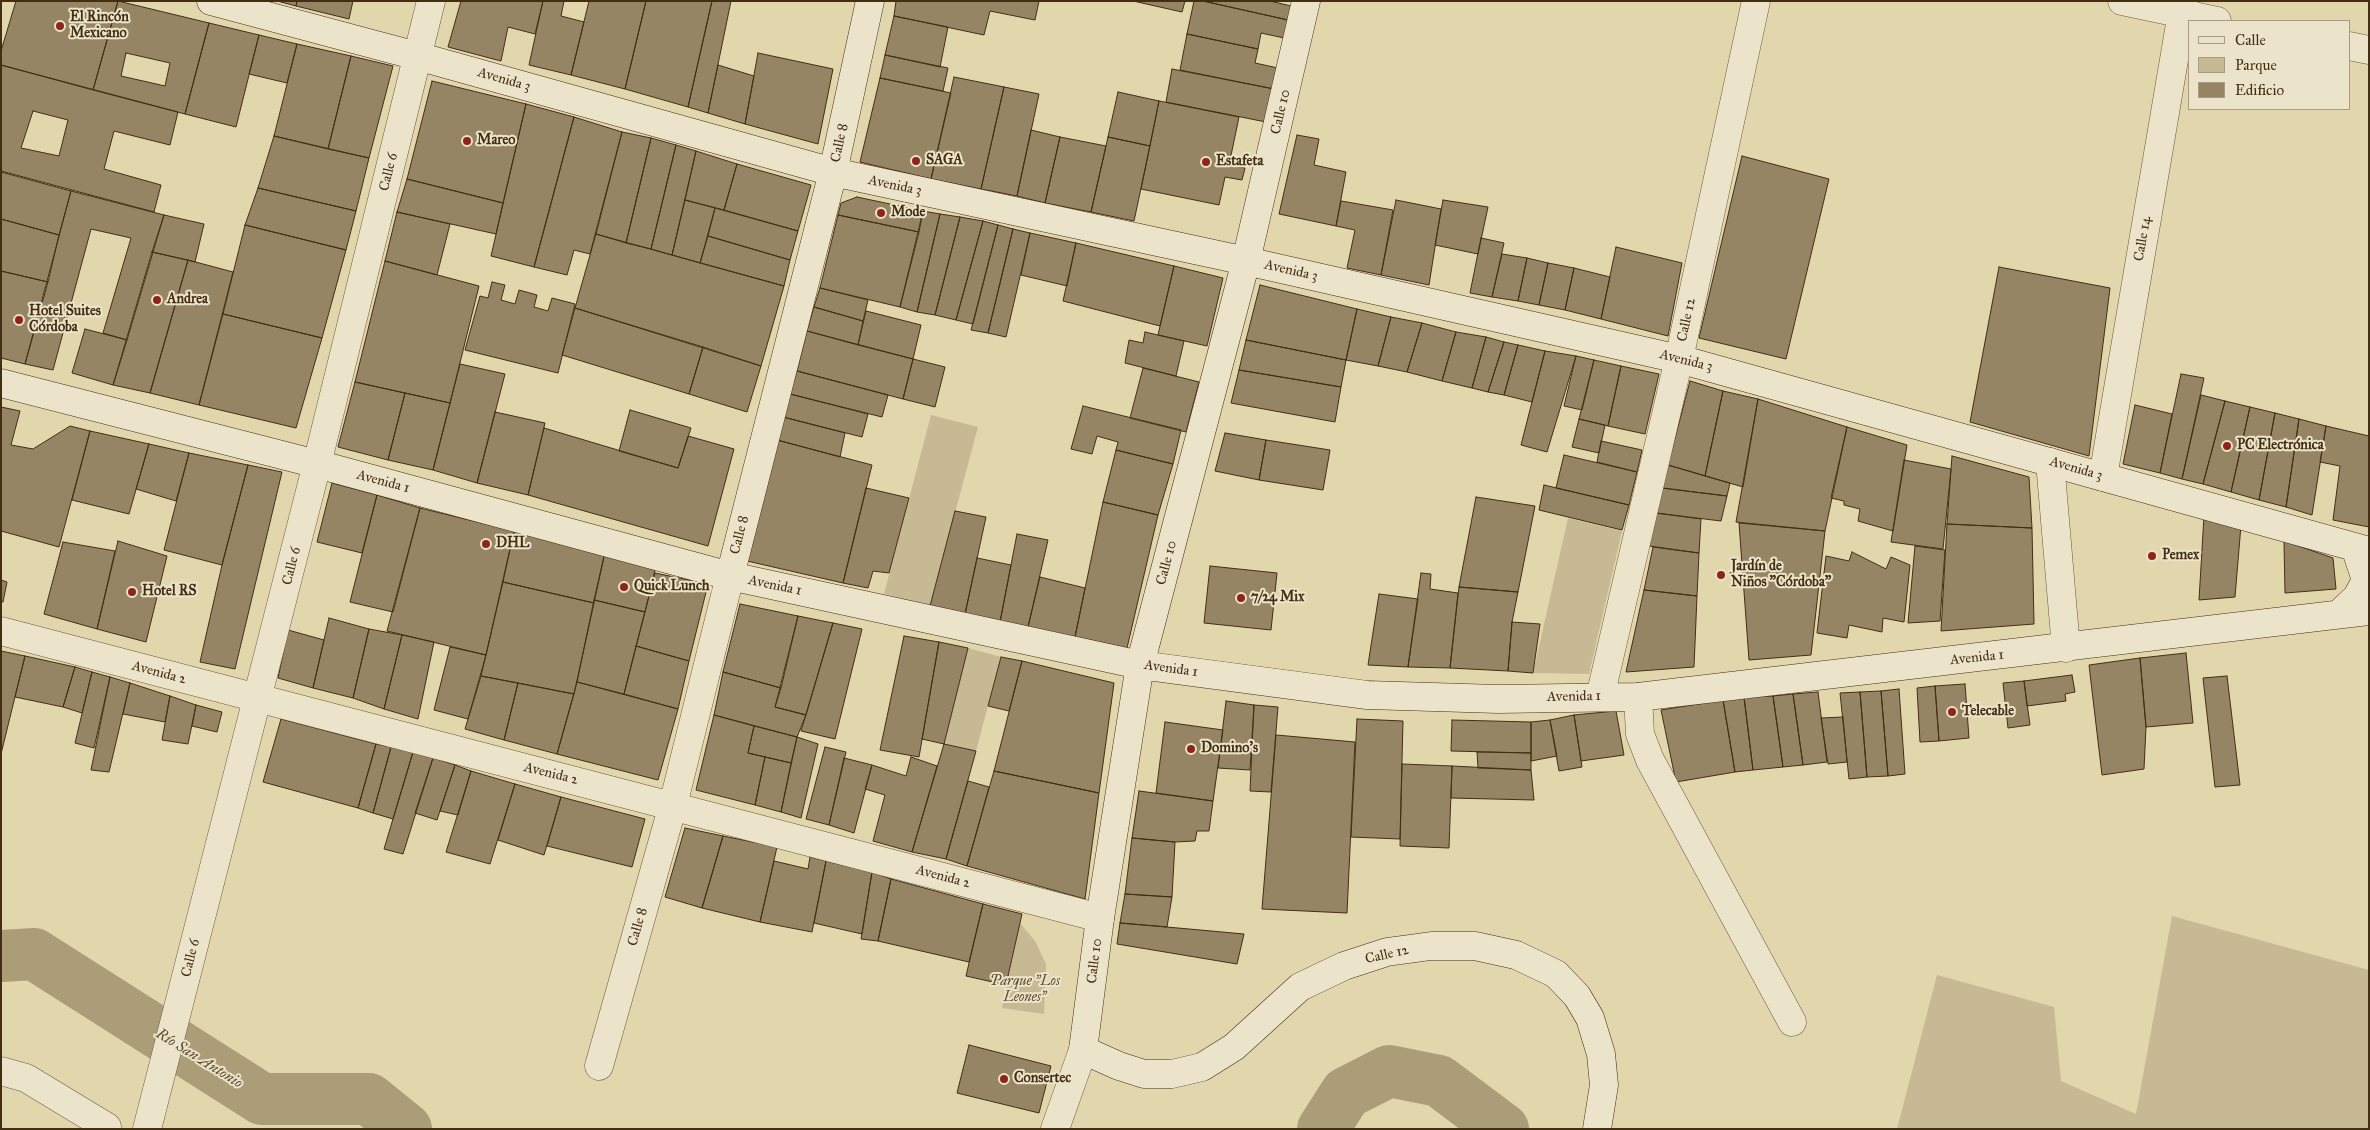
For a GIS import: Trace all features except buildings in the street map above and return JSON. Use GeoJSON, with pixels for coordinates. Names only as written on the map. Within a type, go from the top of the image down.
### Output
{"type":"FeatureCollection","features":[{"type":"Feature","properties":{"kind":"main road","name":"Avenida 3"},"geometry":{"type":"LineString","coordinates":[[211,1],[417,56],[833,172],[1246,261],[1679,359],[2362,549]]}},
{"type":"Feature","properties":{"kind":"main road","name":"Calle 6"},"geometry":{"type":"LineString","coordinates":[[148,1129],[317,464],[431,1]]}},
{"type":"Feature","properties":{"kind":"main road","name":"Calle 8"},"geometry":{"type":"LineString","coordinates":[[599,1066],[673,805],[833,172],[870,1]]}},
{"type":"Feature","properties":{"kind":"main road","name":"Calle 10"},"geometry":{"type":"LineString","coordinates":[[1055,1129],[1083,1050],[1100,918],[1140,665],[1246,261],[1306,1]]}},
{"type":"Feature","properties":{"kind":"main road","name":"Calle 12"},"geometry":{"type":"LineString","coordinates":[[1600,697],[1679,359],[1756,1]]}},
{"type":"Feature","properties":{"kind":"main road"},"geometry":{"type":"LineString","coordinates":[[2122,1],[2182,8],[2214,20]]}},
{"type":"Feature","properties":{"kind":"main road","name":"Calle 14"},"geometry":{"type":"LineString","coordinates":[[2103,477],[2182,8]]}},
{"type":"Feature","properties":{"kind":"main road"},"geometry":{"type":"LineString","coordinates":[[2350,46],[2369,50]]}},
{"type":"Feature","properties":{"kind":"main road","name":"Avenida 1"},"geometry":{"type":"LineString","coordinates":[[1,383],[317,464],[730,576],[1140,665],[1367,695],[1498,699],[1638,697],[2369,611]]}},
{"type":"Feature","properties":{"kind":"main road"},"geometry":{"type":"LineString","coordinates":[[2050,462],[2066,648]]}},
{"type":"Feature","properties":{"kind":"main road"},"geometry":{"type":"LineString","coordinates":[[2339,614],[2357,597],[2366,580],[2362,549]]}},
{"type":"Feature","properties":{"kind":"main road","name":"Avenida 2"},"geometry":{"type":"LineString","coordinates":[[1,631],[1100,918]]}},
{"type":"Feature","properties":{"kind":"main road"},"geometry":{"type":"LineString","coordinates":[[1638,697],[1640,734],[1650,760],[1792,1022]]}},
{"type":"Feature","properties":{"kind":"main road","name":"Calle 12"},"geometry":{"type":"LineString","coordinates":[[1083,1050],[1119,1066],[1144,1074],[1172,1074],[1202,1067],[1234,1047],[1300,987],[1344,966],[1396,951],[1431,946],[1475,946],[1516,956],[1556,974],[1577,996],[1590,1018],[1601,1054],[1604,1084],[1599,1119]]}},
{"type":"Feature","properties":{"kind":"main road"},"geometry":{"type":"LineString","coordinates":[[1,1071],[26,1078],[107,1127]]}},
{"type":"Feature","properties":{"kind":"green space"},"geometry":{"type":"Polygon","coordinates":[[[931,415],[978,427],[930,606],[884,594],[931,415]]]}},
{"type":"Feature","properties":{"kind":"green space"},"geometry":{"type":"Polygon","coordinates":[[[1568,518],[1622,531],[1589,674],[1533,673],[1568,518]]]}},
{"type":"Feature","properties":{"kind":"green space"},"geometry":{"type":"Polygon","coordinates":[[[968,648],[1001,657],[976,751],[944,744],[968,648]]]}},
{"type":"Feature","properties":{"kind":"green space"},"geometry":{"type":"Polygon","coordinates":[[[2172,916],[2369,970],[2369,1129],[1897,1129],[1937,975],[2054,1007],[2061,1081],[2136,1114],[2172,916]]]}},
{"type":"Feature","properties":{"kind":"green space","name":"Parque \"Los Leones\""},"geometry":{"type":"Polygon","coordinates":[[[1020,923],[1035,941],[1046,964],[1044,1014],[1002,1008],[1020,923]]]}},
{"type":"Feature","properties":{"kind":"waterway","name":"Río San Antonio"},"geometry":{"type":"LineString","coordinates":[[1,956],[34,954],[262,1099],[369,1099],[406,1129]]}},
{"type":"Feature","properties":{"kind":"waterway","name":"Río San Antonio"},"geometry":{"type":"LineString","coordinates":[[1323,1129],[1346,1093],[1389,1071],[1439,1081],[1503,1129]]}},
{"type":"Feature","properties":{"kind":"place","name":"El Rincón Mexicano"},"geometry":{"type":"Point","coordinates":[60,26]}},
{"type":"Feature","properties":{"kind":"place","name":"Mareo"},"geometry":{"type":"Point","coordinates":[467,141]}},
{"type":"Feature","properties":{"kind":"place","name":"SAGA"},"geometry":{"type":"Point","coordinates":[916,161]}},
{"type":"Feature","properties":{"kind":"place","name":"Estafeta"},"geometry":{"type":"Point","coordinates":[1206,162]}},
{"type":"Feature","properties":{"kind":"place","name":"Mode"},"geometry":{"type":"Point","coordinates":[881,213]}},
{"type":"Feature","properties":{"kind":"place","name":"Andrea"},"geometry":{"type":"Point","coordinates":[157,300]}},
{"type":"Feature","properties":{"kind":"place","name":"Hotel Suites Córdoba"},"geometry":{"type":"Point","coordinates":[19,320]}},
{"type":"Feature","properties":{"kind":"place","name":"PC Electrónica"},"geometry":{"type":"Point","coordinates":[2227,446]}},
{"type":"Feature","properties":{"kind":"place","name":"DHL"},"geometry":{"type":"Point","coordinates":[486,544]}},
{"type":"Feature","properties":{"kind":"place","name":"Pemex"},"geometry":{"type":"Point","coordinates":[2152,556]}},
{"type":"Feature","properties":{"kind":"place","name":"Jardín de Niños \"Córdoba\""},"geometry":{"type":"Point","coordinates":[1721,575]}},
{"type":"Feature","properties":{"kind":"place","name":"Quick Lunch"},"geometry":{"type":"Point","coordinates":[624,587]}},
{"type":"Feature","properties":{"kind":"place","name":"Hotel RS"},"geometry":{"type":"Point","coordinates":[132,592]}},
{"type":"Feature","properties":{"kind":"place","name":"7/24 Mix"},"geometry":{"type":"Point","coordinates":[1241,598]}},
{"type":"Feature","properties":{"kind":"place","name":"Telecable"},"geometry":{"type":"Point","coordinates":[1952,712]}},
{"type":"Feature","properties":{"kind":"place","name":"Domino's"},"geometry":{"type":"Point","coordinates":[1191,749]}},
{"type":"Feature","properties":{"kind":"place","name":"Consertec"},"geometry":{"type":"Point","coordinates":[1004,1079]}}]}
